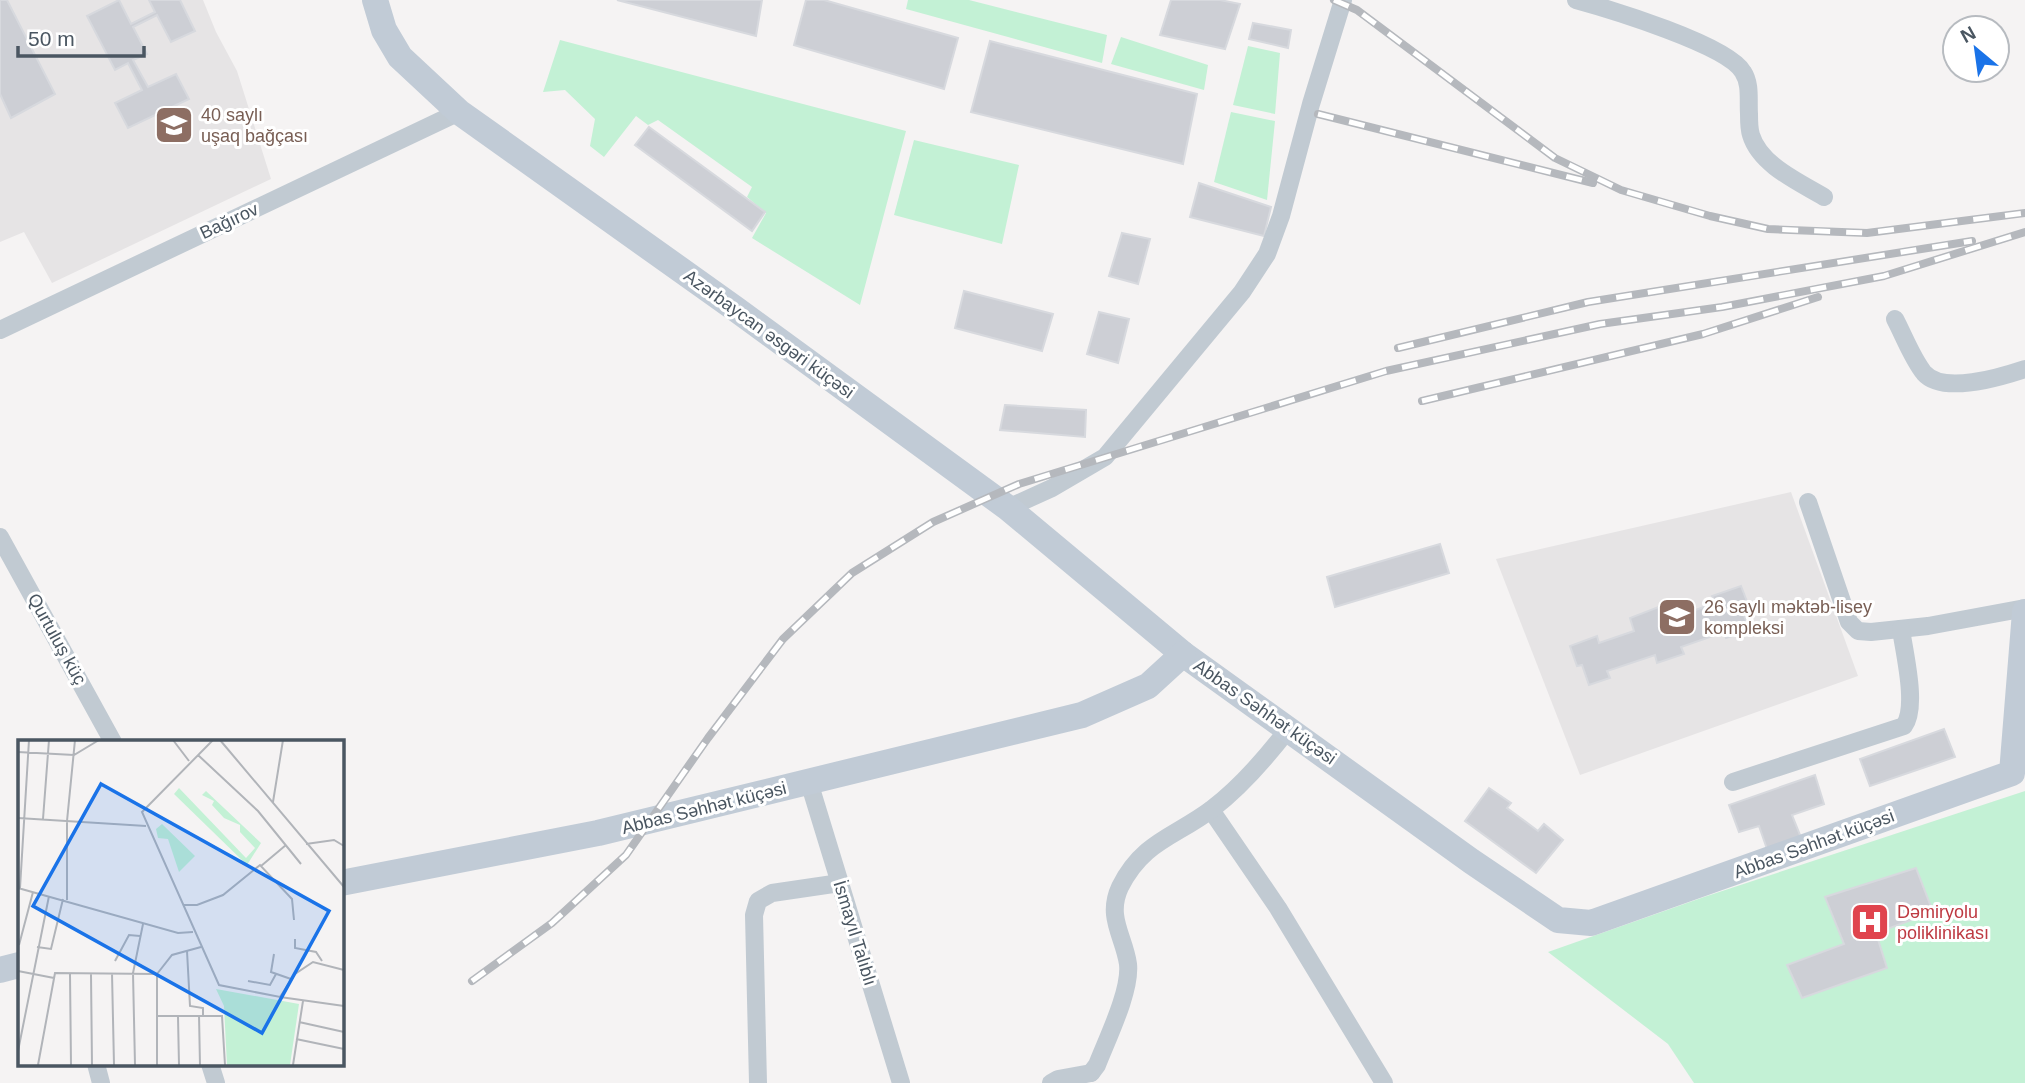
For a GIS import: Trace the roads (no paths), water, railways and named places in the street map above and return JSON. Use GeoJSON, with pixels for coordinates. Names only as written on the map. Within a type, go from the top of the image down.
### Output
{"type":"FeatureCollection","features":[{"type":"Feature","properties":{"kind":"main road","name":"Azərbaycan əsgəri küçəsi"},"geometry":{"type":"LineString","coordinates":[[375,0],[384,30],[400,57],[459,112],[1008,508],[1182,654]]}},
{"type":"Feature","properties":{"kind":"main road"},"geometry":{"type":"LineString","coordinates":[[2019,771],[2025,610]]}},
{"type":"Feature","properties":{"kind":"main road","name":"Abbas Səhhət küçəsi"},"geometry":{"type":"LineString","coordinates":[[343,883],[598,833],[1082,715],[1148,686],[1182,654],[1558,920],[1591,923],[2019,771]]}},
{"type":"Feature","properties":{"kind":"main road"},"geometry":{"type":"LineString","coordinates":[[0,970],[18,965]]}},
{"type":"Feature","properties":{"kind":"street"},"geometry":{"type":"LineString","coordinates":[[1008,508],[1052,488],[1105,457],[1242,292],[1267,254],[1281,216],[1311,103],[1343,0]]}},
{"type":"Feature","properties":{"kind":"street"},"geometry":{"type":"LineString","coordinates":[[1576,0],[1643,19],[1728,58],[1743,71],[1749,90],[1751,136],[1762,155],[1778,169],[1824,197]]}},
{"type":"Feature","properties":{"kind":"street","name":"Bağırov"},"geometry":{"type":"LineString","coordinates":[[0,330],[459,112]]}},
{"type":"Feature","properties":{"kind":"street"},"geometry":{"type":"LineString","coordinates":[[1895,319],[1924,373],[1936,381],[1978,382],[2025,369]]}},
{"type":"Feature","properties":{"kind":"street"},"geometry":{"type":"LineString","coordinates":[[1808,502],[1849,622],[1858,631],[1901,629],[2025,610]]}},
{"type":"Feature","properties":{"kind":"street","name":"Qurtuluş küç"},"geometry":{"type":"LineString","coordinates":[[0,537],[112,740]]}},
{"type":"Feature","properties":{"kind":"street"},"geometry":{"type":"LineString","coordinates":[[1733,782],[1903,726],[1908,720],[1909,692],[1901,629]]}},
{"type":"Feature","properties":{"kind":"street"},"geometry":{"type":"LineString","coordinates":[[1051,1083],[1058,1079],[1094,1078],[1123,999],[1128,965],[1118,934],[1114,909],[1119,889],[1134,864],[1152,845],[1211,810],[1259,767],[1289,728]]}},
{"type":"Feature","properties":{"kind":"street","name":"İsmayıl Talıblı"},"geometry":{"type":"LineString","coordinates":[[809,782],[901,1083]]}},
{"type":"Feature","properties":{"kind":"street"},"geometry":{"type":"LineString","coordinates":[[1211,810],[1285,919],[1384,1083]]}},
{"type":"Feature","properties":{"kind":"street"},"geometry":{"type":"LineString","coordinates":[[758,1083],[754,915],[758,901],[772,893],[840,883]]}},
{"type":"Feature","properties":{"kind":"street"},"geometry":{"type":"LineString","coordinates":[[97,1066],[101,1083]]}},
{"type":"Feature","properties":{"kind":"street"},"geometry":{"type":"LineString","coordinates":[[212,1066],[216,1083]]}},
{"type":"Feature","properties":{"kind":"railway"},"geometry":{"type":"LineString","coordinates":[[1334,0],[1357,10],[1555,158],[1621,190],[1710,216],[1768,229],[1867,233],[2025,213]]}},
{"type":"Feature","properties":{"kind":"railway"},"geometry":{"type":"LineString","coordinates":[[1318,114],[1593,183]]}},
{"type":"Feature","properties":{"kind":"railway"},"geometry":{"type":"LineString","coordinates":[[472,981],[552,923],[626,855],[708,738],[783,639],[852,573],[933,522],[1019,484],[1386,371],[1600,324],[1722,307],[1884,276],[2025,232]]}},
{"type":"Feature","properties":{"kind":"railway"},"geometry":{"type":"LineString","coordinates":[[1398,348],[1588,302],[1972,241]]}},
{"type":"Feature","properties":{"kind":"railway"},"geometry":{"type":"LineString","coordinates":[[1422,401],[1703,334],[1818,297]]}},
{"type":"Feature","properties":{"kind":"place","name":"40 saylı uşaq bağçası"},"geometry":{"type":"Point","coordinates":[174,125]}},
{"type":"Feature","properties":{"kind":"place","name":"26 saylı məktəb-lisey kompleksi"},"geometry":{"type":"Point","coordinates":[1677,617]}},
{"type":"Feature","properties":{"kind":"place","name":"Dəmiryolu poliklinikası"},"geometry":{"type":"Point","coordinates":[1870,922]}}]}
